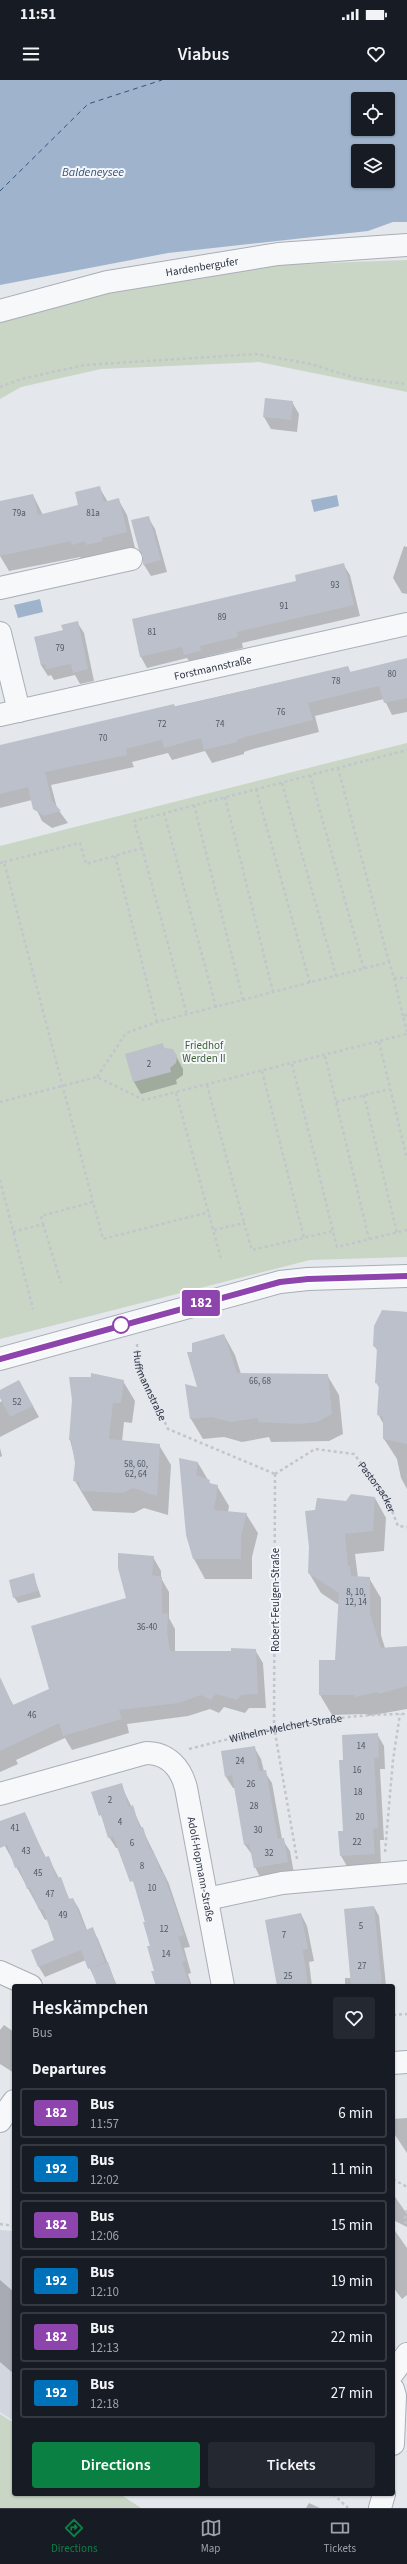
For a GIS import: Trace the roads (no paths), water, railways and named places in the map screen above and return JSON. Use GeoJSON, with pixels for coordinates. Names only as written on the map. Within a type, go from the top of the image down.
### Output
{"type":"FeatureCollection","features":[{"type":"Feature","properties":{"kind":"street","name":"Hardenbergufer"},"geometry":{"type":"LineString","coordinates":[[0,310],[107,282],[278,254],[407,245]]}},
{"type":"Feature","properties":{"kind":"street"},"geometry":{"type":"LineString","coordinates":[[0,588],[131,559]]}},
{"type":"Feature","properties":{"kind":"street","name":"Forstmannstraße"},"geometry":{"type":"LineString","coordinates":[[0,633],[10,713],[407,624]]}},
{"type":"Feature","properties":{"kind":"street"},"geometry":{"type":"LineString","coordinates":[[0,1359],[280,1282],[308,1279],[407,1276]]}},
{"type":"Feature","properties":{"kind":"street","name":"Adolf-Hopmann-Straße"},"geometry":{"type":"LineString","coordinates":[[0,1794],[146,1753],[154,1753],[168,1759],[183,1778],[223,1984]]}},
{"type":"Feature","properties":{"kind":"street"},"geometry":{"type":"LineString","coordinates":[[206,1899],[282,1883],[407,1872]]}},
{"type":"Feature","properties":{"kind":"street"},"geometry":{"type":"LineString","coordinates":[[0,1972],[27,1984]]}},
{"type":"Feature","properties":{"kind":"street"},"geometry":{"type":"LineString","coordinates":[[395,2063],[407,2062]]}},
{"type":"Feature","properties":{"kind":"street"},"geometry":{"type":"LineString","coordinates":[[0,2121],[12,2104]]}},
{"type":"Feature","properties":{"kind":"street"},"geometry":{"type":"LineString","coordinates":[[395,2370],[407,2354]]}},
{"type":"Feature","properties":{"kind":"street"},"geometry":{"type":"LineString","coordinates":[[395,2424],[398,2395]]}},
{"type":"Feature","properties":{"kind":"street"},"geometry":{"type":"LineString","coordinates":[[380,2508],[383,2496]]}},
{"type":"Feature","properties":{"kind":"water","name":"Baldeneysee"},"geometry":{"type":"Polygon","coordinates":[[[0,80],[407,80],[407,222],[393,222],[368,231],[168,253],[0,285],[0,80]]]}},
{"type":"Feature","properties":{"kind":"water"},"geometry":{"type":"Polygon","coordinates":[[[337,495],[339,506],[314,512],[311,500],[337,495]]]}},
{"type":"Feature","properties":{"kind":"water"},"geometry":{"type":"Polygon","coordinates":[[[40,599],[43,612],[18,618],[14,605],[40,599]]]}},
{"type":"Feature","properties":{"kind":"park label","name":"Friedhof Werden II"},"geometry":{"type":"Point","coordinates":[204,1051]}}]}
